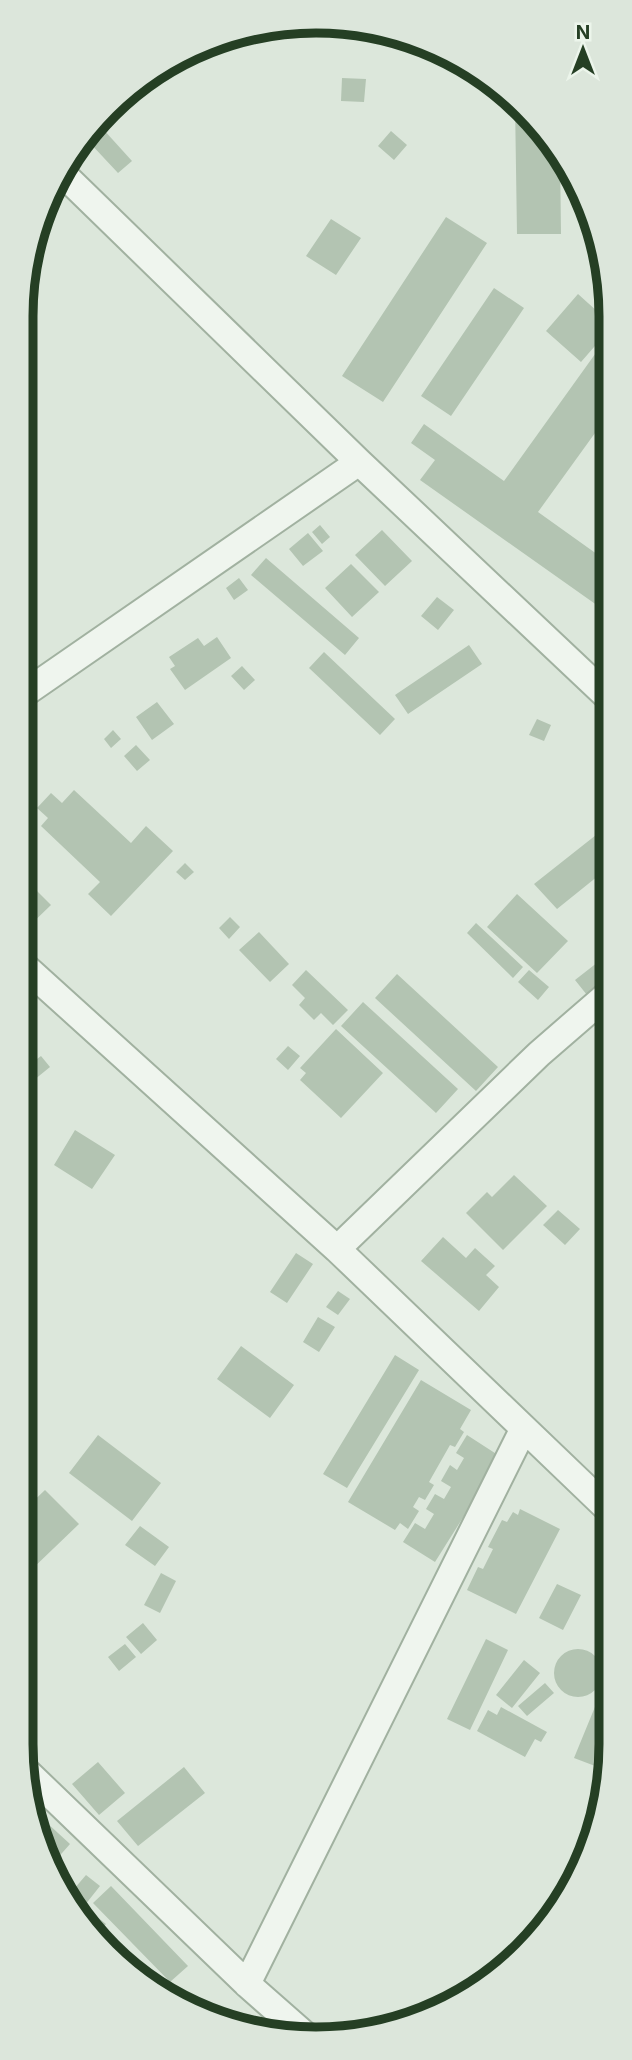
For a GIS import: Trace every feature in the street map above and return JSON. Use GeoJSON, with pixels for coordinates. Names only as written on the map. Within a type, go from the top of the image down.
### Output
{"type":"FeatureCollection","features":[{"type":"Feature","properties":{"kind":"street"},"geometry":{"type":"LineString","coordinates":[[69,179],[359,462],[599,689]]}},
{"type":"Feature","properties":{"kind":"street"},"geometry":{"type":"LineString","coordinates":[[33,687],[359,462]]}},
{"type":"Feature","properties":{"kind":"street"},"geometry":{"type":"LineString","coordinates":[[33,974],[337,1248],[599,1501]]}},
{"type":"Feature","properties":{"kind":"street"},"geometry":{"type":"LineString","coordinates":[[337,1248],[539,1054],[599,1002]]}},
{"type":"Feature","properties":{"kind":"street"},"geometry":{"type":"LineString","coordinates":[[247,1984],[523,1430]]}},
{"type":"Feature","properties":{"kind":"street"},"geometry":{"type":"LineString","coordinates":[[36,1781],[247,1984],[294,2026]]}},
{"type":"Feature","properties":{"kind":"building"},"geometry":{"type":"Polygon","coordinates":[[[342,78],[366,79],[364,102],[341,101],[342,78]]]}},
{"type":"Feature","properties":{"kind":"building"},"geometry":{"type":"Polygon","coordinates":[[[515,115],[540,144],[560,174],[561,234],[517,234],[515,115]]]}},
{"type":"Feature","properties":{"kind":"building"},"geometry":{"type":"Polygon","coordinates":[[[103,130],[132,161],[118,173],[92,145],[103,130]]]}},
{"type":"Feature","properties":{"kind":"building"},"geometry":{"type":"Polygon","coordinates":[[[391,131],[407,145],[394,160],[378,146],[391,131]]]}},
{"type":"Feature","properties":{"kind":"building"},"geometry":{"type":"Polygon","coordinates":[[[446,217],[487,243],[383,402],[342,376],[446,217]]]}},
{"type":"Feature","properties":{"kind":"building"},"geometry":{"type":"Polygon","coordinates":[[[331,219],[361,238],[336,275],[306,256],[331,219]]]}},
{"type":"Feature","properties":{"kind":"building"},"geometry":{"type":"Polygon","coordinates":[[[494,288],[524,308],[451,416],[421,396],[494,288]]]}},
{"type":"Feature","properties":{"kind":"building"},"geometry":{"type":"Polygon","coordinates":[[[578,294],[599,313],[599,341],[581,362],[546,331],[578,294]]]}},
{"type":"Feature","properties":{"kind":"building"},"geometry":{"type":"Polygon","coordinates":[[[599,349],[599,427],[538,512],[599,556],[599,607],[420,480],[435,460],[411,443],[424,424],[504,481],[599,349]]]}},
{"type":"Feature","properties":{"kind":"building"},"geometry":{"type":"Polygon","coordinates":[[[320,525],[330,537],[322,544],[312,532],[320,525]]]}},
{"type":"Feature","properties":{"kind":"building"},"geometry":{"type":"Polygon","coordinates":[[[382,530],[412,561],[385,586],[355,555],[382,530]]]}},
{"type":"Feature","properties":{"kind":"building"},"geometry":{"type":"Polygon","coordinates":[[[308,533],[323,551],[303,566],[289,549],[308,533]]]}},
{"type":"Feature","properties":{"kind":"building"},"geometry":{"type":"Polygon","coordinates":[[[266,558],[359,638],[345,655],[251,575],[266,558]]]}},
{"type":"Feature","properties":{"kind":"building"},"geometry":{"type":"Polygon","coordinates":[[[351,564],[379,592],[352,617],[325,588],[351,564]]]}},
{"type":"Feature","properties":{"kind":"building"},"geometry":{"type":"Polygon","coordinates":[[[239,578],[248,590],[234,600],[226,588],[239,578]]]}},
{"type":"Feature","properties":{"kind":"building"},"geometry":{"type":"Polygon","coordinates":[[[437,597],[454,610],[438,630],[421,616],[437,597]]]}},
{"type":"Feature","properties":{"kind":"building"},"geometry":{"type":"Polygon","coordinates":[[[217,637],[231,658],[185,690],[170,669],[175,666],[169,657],[198,638],[204,646],[217,637]]]}},
{"type":"Feature","properties":{"kind":"building"},"geometry":{"type":"Polygon","coordinates":[[[469,645],[482,664],[408,714],[395,695],[469,645]]]}},
{"type":"Feature","properties":{"kind":"building"},"geometry":{"type":"Polygon","coordinates":[[[324,652],[395,719],[380,735],[309,668],[324,652]]]}},
{"type":"Feature","properties":{"kind":"building"},"geometry":{"type":"Polygon","coordinates":[[[242,666],[255,680],[244,690],[231,676],[242,666]]]}},
{"type":"Feature","properties":{"kind":"building"},"geometry":{"type":"Polygon","coordinates":[[[157,702],[174,724],[152,740],[136,717],[157,702]]]}},
{"type":"Feature","properties":{"kind":"building"},"geometry":{"type":"Polygon","coordinates":[[[537,719],[551,725],[544,741],[529,735],[537,719]]]}},
{"type":"Feature","properties":{"kind":"building"},"geometry":{"type":"Polygon","coordinates":[[[113,730],[121,739],[111,748],[104,739],[113,730]]]}},
{"type":"Feature","properties":{"kind":"building"},"geometry":{"type":"Polygon","coordinates":[[[136,745],[150,760],[137,771],[124,756],[136,745]]]}},
{"type":"Feature","properties":{"kind":"building"},"geometry":{"type":"Polygon","coordinates":[[[74,790],[131,843],[146,826],[173,851],[111,916],[88,894],[100,882],[41,826],[48,818],[37,808],[51,793],[62,803],[74,790]]]}},
{"type":"Feature","properties":{"kind":"building"},"geometry":{"type":"Polygon","coordinates":[[[596,835],[599,838],[599,877],[557,909],[534,884],[596,835]]]}},
{"type":"Feature","properties":{"kind":"building"},"geometry":{"type":"Polygon","coordinates":[[[185,863],[194,872],[185,880],[176,872],[185,863]]]}},
{"type":"Feature","properties":{"kind":"building"},"geometry":{"type":"Polygon","coordinates":[[[33,887],[51,905],[33,922],[33,887]]]}},
{"type":"Feature","properties":{"kind":"building"},"geometry":{"type":"Polygon","coordinates":[[[517,894],[568,941],[537,973],[487,927],[517,894]]]}},
{"type":"Feature","properties":{"kind":"building"},"geometry":{"type":"Polygon","coordinates":[[[230,917],[240,927],[229,939],[219,928],[230,917]]]}},
{"type":"Feature","properties":{"kind":"building"},"geometry":{"type":"Polygon","coordinates":[[[476,923],[523,967],[513,978],[467,933],[476,923]]]}},
{"type":"Feature","properties":{"kind":"building"},"geometry":{"type":"Polygon","coordinates":[[[259,932],[289,964],[270,982],[239,950],[259,932]]]}},
{"type":"Feature","properties":{"kind":"building"},"geometry":{"type":"Polygon","coordinates":[[[599,961],[599,986],[587,995],[575,980],[599,961]]]}},
{"type":"Feature","properties":{"kind":"building"},"geometry":{"type":"Polygon","coordinates":[[[306,970],[348,1010],[333,1025],[321,1013],[314,1020],[299,1005],[305,998],[292,985],[306,970]]]}},
{"type":"Feature","properties":{"kind":"building"},"geometry":{"type":"Polygon","coordinates":[[[529,970],[549,987],[538,1000],[518,982],[529,970]]]}},
{"type":"Feature","properties":{"kind":"building"},"geometry":{"type":"Polygon","coordinates":[[[397,974],[498,1067],[476,1091],[375,998],[397,974]]]}},
{"type":"Feature","properties":{"kind":"building"},"geometry":{"type":"Polygon","coordinates":[[[363,1002],[458,1089],[436,1113],[341,1026],[363,1002]]]}},
{"type":"Feature","properties":{"kind":"building"},"geometry":{"type":"Polygon","coordinates":[[[336,1029],[383,1073],[341,1118],[300,1080],[306,1073],[300,1068],[336,1029]]]}},
{"type":"Feature","properties":{"kind":"building"},"geometry":{"type":"Polygon","coordinates":[[[288,1046],[300,1056],[288,1070],[276,1059],[288,1046]]]}},
{"type":"Feature","properties":{"kind":"building"},"geometry":{"type":"Polygon","coordinates":[[[41,1056],[50,1067],[34,1080],[33,1062],[41,1056]]]}},
{"type":"Feature","properties":{"kind":"building"},"geometry":{"type":"Polygon","coordinates":[[[75,1130],[115,1155],[92,1189],[54,1165],[75,1130]]]}},
{"type":"Feature","properties":{"kind":"building"},"geometry":{"type":"Polygon","coordinates":[[[514,1175],[547,1206],[503,1250],[466,1213],[487,1192],[492,1197],[514,1175]]]}},
{"type":"Feature","properties":{"kind":"building"},"geometry":{"type":"Polygon","coordinates":[[[558,1210],[580,1229],[565,1245],[543,1225],[558,1210]]]}},
{"type":"Feature","properties":{"kind":"building"},"geometry":{"type":"Polygon","coordinates":[[[443,1237],[466,1258],[475,1248],[495,1266],[486,1275],[499,1287],[479,1311],[421,1261],[443,1237]]]}},
{"type":"Feature","properties":{"kind":"building"},"geometry":{"type":"Polygon","coordinates":[[[296,1253],[313,1264],[287,1303],[270,1292],[296,1253]]]}},
{"type":"Feature","properties":{"kind":"building"},"geometry":{"type":"Polygon","coordinates":[[[338,1291],[350,1299],[338,1315],[326,1307],[338,1291]]]}},
{"type":"Feature","properties":{"kind":"building"},"geometry":{"type":"Polygon","coordinates":[[[318,1317],[335,1327],[319,1352],[303,1342],[318,1317]]]}},
{"type":"Feature","properties":{"kind":"building"},"geometry":{"type":"Polygon","coordinates":[[[241,1346],[294,1385],[270,1418],[217,1379],[241,1346]]]}},
{"type":"Feature","properties":{"kind":"building"},"geometry":{"type":"Polygon","coordinates":[[[395,1355],[419,1370],[347,1488],[323,1474],[395,1355]]]}},
{"type":"Feature","properties":{"kind":"building"},"geometry":{"type":"Polygon","coordinates":[[[421,1380],[471,1410],[460,1429],[464,1432],[455,1447],[450,1445],[429,1482],[434,1485],[425,1500],[419,1497],[413,1507],[419,1511],[408,1529],[400,1523],[395,1530],[348,1502],[421,1380]]]}},
{"type":"Feature","properties":{"kind":"building"},"geometry":{"type":"Polygon","coordinates":[[[98,1435],[161,1483],[132,1521],[69,1473],[98,1435]]]}},
{"type":"Feature","properties":{"kind":"building"},"geometry":{"type":"Polygon","coordinates":[[[467,1435],[501,1457],[435,1562],[403,1542],[415,1523],[425,1529],[434,1514],[426,1509],[435,1494],[444,1499],[451,1487],[441,1481],[450,1465],[457,1470],[464,1458],[456,1453],[467,1435]]]}},
{"type":"Feature","properties":{"kind":"building"},"geometry":{"type":"Polygon","coordinates":[[[45,1490],[79,1524],[33,1568],[33,1501],[45,1490]]]}},
{"type":"Feature","properties":{"kind":"building"},"geometry":{"type":"Polygon","coordinates":[[[520,1509],[560,1529],[516,1614],[467,1590],[478,1567],[483,1569],[493,1549],[488,1547],[502,1520],[507,1522],[513,1512],[518,1515],[520,1509]]]}},
{"type":"Feature","properties":{"kind":"building"},"geometry":{"type":"Polygon","coordinates":[[[140,1526],[169,1547],[155,1566],[125,1545],[140,1526]]]}},
{"type":"Feature","properties":{"kind":"building"},"geometry":{"type":"Polygon","coordinates":[[[161,1573],[176,1581],[160,1613],[144,1605],[161,1573]]]}},
{"type":"Feature","properties":{"kind":"building"},"geometry":{"type":"Polygon","coordinates":[[[557,1584],[581,1595],[563,1630],[539,1618],[557,1584]]]}},
{"type":"Feature","properties":{"kind":"building"},"geometry":{"type":"Polygon","coordinates":[[[143,1623],[157,1640],[141,1654],[126,1637],[143,1623]]]}},
{"type":"Feature","properties":{"kind":"building"},"geometry":{"type":"Polygon","coordinates":[[[486,1639],[508,1650],[470,1730],[447,1719],[486,1639]]]}},
{"type":"Feature","properties":{"kind":"building"},"geometry":{"type":"Polygon","coordinates":[[[125,1644],[136,1657],[119,1671],[108,1657],[125,1644]]]}},
{"type":"Feature","properties":{"kind":"building"},"geometry":{"type":"Polygon","coordinates":[[[578,1649],[595,1656],[599,1662],[599,1684],[595,1690],[578,1697],[561,1690],[554,1673],[561,1656],[578,1649]]]}},
{"type":"Feature","properties":{"kind":"building"},"geometry":{"type":"Polygon","coordinates":[[[524,1660],[540,1673],[512,1708],[496,1695],[524,1660]]]}},
{"type":"Feature","properties":{"kind":"building"},"geometry":{"type":"Polygon","coordinates":[[[545,1683],[554,1693],[527,1716],[518,1706],[545,1683]]]}},
{"type":"Feature","properties":{"kind":"building"},"geometry":{"type":"Polygon","coordinates":[[[599,1697],[597,1767],[574,1758],[599,1697]]]}},
{"type":"Feature","properties":{"kind":"building"},"geometry":{"type":"Polygon","coordinates":[[[501,1707],[547,1732],[541,1742],[535,1739],[525,1757],[477,1731],[488,1710],[497,1715],[501,1707]]]}},
{"type":"Feature","properties":{"kind":"building"},"geometry":{"type":"Polygon","coordinates":[[[98,1762],[125,1793],[99,1815],[72,1784],[98,1762]]]}},
{"type":"Feature","properties":{"kind":"building"},"geometry":{"type":"Polygon","coordinates":[[[184,1767],[205,1793],[138,1846],[117,1821],[184,1767]]]}},
{"type":"Feature","properties":{"kind":"building"},"geometry":{"type":"Polygon","coordinates":[[[44,1820],[70,1844],[58,1858],[44,1820]]]}},
{"type":"Feature","properties":{"kind":"building"},"geometry":{"type":"Polygon","coordinates":[[[86,1875],[100,1886],[84,1906],[74,1889],[86,1875]]]}},
{"type":"Feature","properties":{"kind":"building"},"geometry":{"type":"Polygon","coordinates":[[[111,1886],[188,1966],[170,1982],[93,1903],[111,1886]]]}},
{"type":"Feature","properties":{"kind":"building"},"geometry":{"type":"Polygon","coordinates":[[[90,1913],[106,1924],[102,1929],[92,1916],[90,1913]]]}}]}
